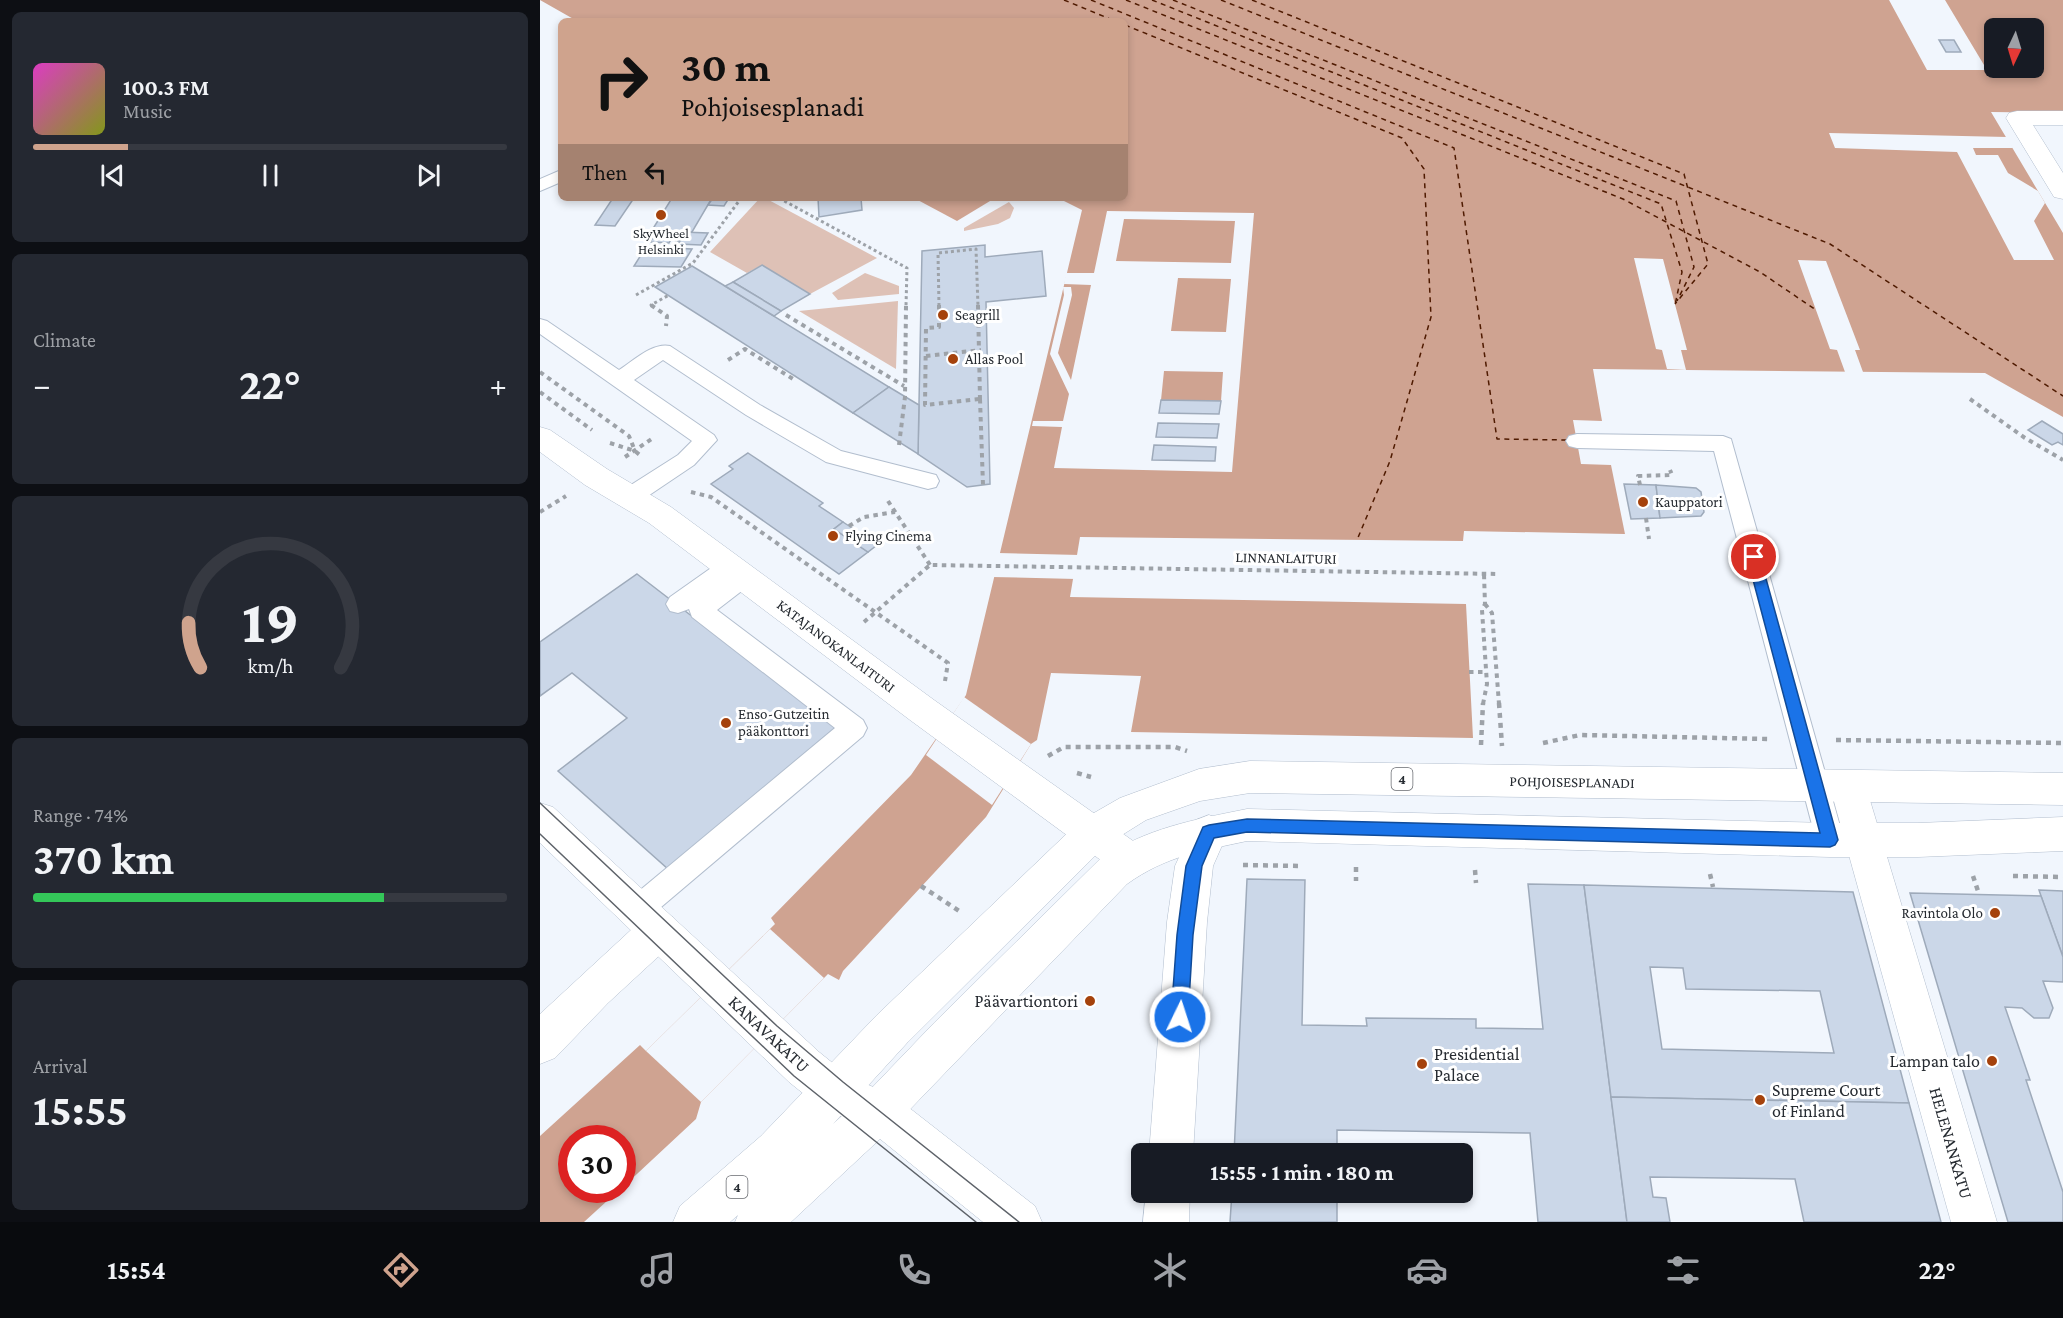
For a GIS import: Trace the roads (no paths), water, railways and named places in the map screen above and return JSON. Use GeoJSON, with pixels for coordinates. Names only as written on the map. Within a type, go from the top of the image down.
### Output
{"type":"FeatureCollection","features":[{"type":"Feature","properties":{"kind":"main road"},"geometry":{"type":"LineString","coordinates":[[2063,118],[2017,118],[2063,192]]}},
{"type":"Feature","properties":{"kind":"main road","name":"KATAJANOKANLAITURI"},"geometry":{"type":"LineString","coordinates":[[540,436],[596,477],[631,496],[946,727],[1026,767],[1093,832],[1130,860]]}},
{"type":"Feature","properties":{"kind":"main road","name":"POHJOISESPLANADI"},"geometry":{"type":"LineString","coordinates":[[1093,832],[1133,809],[1199,785],[1250,777],[2063,789]]}},
{"type":"Feature","properties":{"kind":"main road","name":"HELENANKATU"},"geometry":{"type":"LineString","coordinates":[[1832,787],[1847,840],[1974,1222]]}},
{"type":"Feature","properties":{"kind":"main road","name":"KANAVAKATU"},"geometry":{"type":"LineString","coordinates":[[540,819],[714,984],[835,1092],[879,1111],[1019,1222]]}},
{"type":"Feature","properties":{"kind":"main road"},"geometry":{"type":"LineString","coordinates":[[758,1222],[879,1111],[1079,904],[1130,860],[1171,841],[1247,825],[1847,840],[2063,834]]}},
{"type":"Feature","properties":{"kind":"main road","name":"4"},"geometry":{"type":"LineString","coordinates":[[696,1222],[777,1152],[892,1029],[1093,832]]}},
{"type":"Feature","properties":{"kind":"main road"},"geometry":{"type":"LineString","coordinates":[[1172,1143],[1187,922],[1194,866],[1209,832]]}},
{"type":"Feature","properties":{"kind":"main road"},"geometry":{"type":"LineString","coordinates":[[540,1043],[594,989],[648,920]]}},
{"type":"Feature","properties":{"kind":"main road"},"geometry":{"type":"LineString","coordinates":[[1166,1222],[1167,1203]]}},
{"type":"Feature","properties":{"kind":"lane"},"geometry":{"type":"LineString","coordinates":[[540,186],[558,177]]}},
{"type":"Feature","properties":{"kind":"lane"},"geometry":{"type":"LineString","coordinates":[[540,325],[706,440],[686,460],[631,496]]}},
{"type":"Feature","properties":{"kind":"lane"},"geometry":{"type":"LineString","coordinates":[[619,380],[663,351],[834,457],[928,481]]}},
{"type":"Feature","properties":{"kind":"lane"},"geometry":{"type":"LineString","coordinates":[[1577,441],[1723,444],[1832,787]]}},
{"type":"Feature","properties":{"kind":"lane"},"geometry":{"type":"LineString","coordinates":[[678,604],[736,572]]}},
{"type":"Feature","properties":{"kind":"lane"},"geometry":{"type":"LineString","coordinates":[[648,920],[854,728],[700,610],[736,572]]}},
{"type":"Feature","properties":{"kind":"tram line"},"geometry":{"type":"LineString","coordinates":[[540,803],[777,1026],[843,1082],[1019,1222]]}},
{"type":"Feature","properties":{"kind":"tram line"},"geometry":{"type":"LineString","coordinates":[[540,834],[794,1076],[976,1222]]}},
{"type":"Feature","properties":{"kind":"place","name":"SkyWheel Helsinki"},"geometry":{"type":"Point","coordinates":[661,215]}},
{"type":"Feature","properties":{"kind":"place","name":"Seagrill"},"geometry":{"type":"Point","coordinates":[943,315]}},
{"type":"Feature","properties":{"kind":"place","name":"Allas Pool"},"geometry":{"type":"Point","coordinates":[953,359]}},
{"type":"Feature","properties":{"kind":"place","name":"Kauppatori"},"geometry":{"type":"Point","coordinates":[1643,502]}},
{"type":"Feature","properties":{"kind":"place","name":"Flying Cinema"},"geometry":{"type":"Point","coordinates":[833,536]}},
{"type":"Feature","properties":{"kind":"place","name":"Enso-Gutzeitin pääkonttori"},"geometry":{"type":"Point","coordinates":[726,723]}},
{"type":"Feature","properties":{"kind":"place","name":"Ravintola Olo"},"geometry":{"type":"Point","coordinates":[1995,913]}},
{"type":"Feature","properties":{"kind":"place","name":"Päävartiontori"},"geometry":{"type":"Point","coordinates":[1090,1001]}},
{"type":"Feature","properties":{"kind":"place","name":"Lampan talo"},"geometry":{"type":"Point","coordinates":[1992,1061]}},
{"type":"Feature","properties":{"kind":"place","name":"Presidential Palace"},"geometry":{"type":"Point","coordinates":[1422,1064]}},
{"type":"Feature","properties":{"kind":"place","name":"Supreme Court of Finland"},"geometry":{"type":"Point","coordinates":[1760,1100]}}]}
